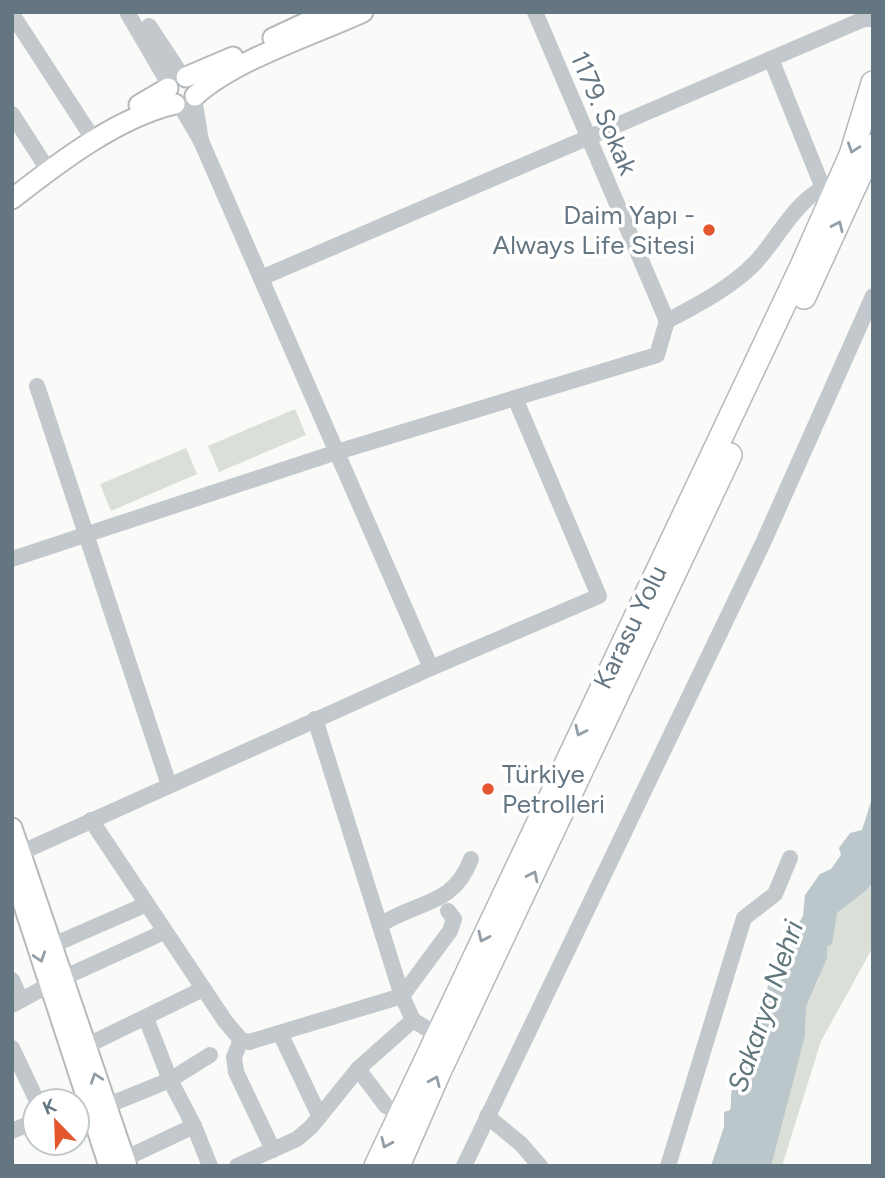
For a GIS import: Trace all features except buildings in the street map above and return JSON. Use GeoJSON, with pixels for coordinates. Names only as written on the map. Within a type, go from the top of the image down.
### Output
{"type":"FeatureCollection","features":[{"type":"Feature","properties":{"kind":"highway","name":"Karasu Yolu"},"geometry":{"type":"LineString","coordinates":[[376,1166],[810,246],[830,186],[851,155],[873,83]]}},
{"type":"Feature","properties":{"kind":"highway"},"geometry":{"type":"LineString","coordinates":[[398,1166],[873,146]]}},
{"type":"Feature","properties":{"kind":"main road"},"geometry":{"type":"LineString","coordinates":[[12,185],[88,131],[181,91],[329,12]]}},
{"type":"Feature","properties":{"kind":"main road"},"geometry":{"type":"LineString","coordinates":[[12,199],[85,146],[153,110],[181,91],[210,83],[363,12]]}},
{"type":"Feature","properties":{"kind":"main road"},"geometry":{"type":"LineString","coordinates":[[12,828],[16,861],[56,982],[78,1087]]}},
{"type":"Feature","properties":{"kind":"main road"},"geometry":{"type":"LineString","coordinates":[[16,861],[53,945],[56,982],[86,1046],[106,1106],[120,1164]]}},
{"type":"Feature","properties":{"kind":"main road"},"geometry":{"type":"LineString","coordinates":[[91,1117],[120,1164]]}},
{"type":"Feature","properties":{"kind":"street"},"geometry":{"type":"LineString","coordinates":[[127,12],[181,91]]}},
{"type":"Feature","properties":{"kind":"street"},"geometry":{"type":"LineString","coordinates":[[139,12],[181,91],[431,667]]}},
{"type":"Feature","properties":{"kind":"street","name":"1179. Sokak"},"geometry":{"type":"LineString","coordinates":[[536,12],[667,321]]}},
{"type":"Feature","properties":{"kind":"street"},"geometry":{"type":"LineString","coordinates":[[12,14],[88,131]]}},
{"type":"Feature","properties":{"kind":"street"},"geometry":{"type":"LineString","coordinates":[[261,278],[863,19],[873,19]]}},
{"type":"Feature","properties":{"kind":"street"},"geometry":{"type":"LineString","coordinates":[[12,559],[337,452],[657,355],[667,321],[716,294],[752,266],[779,235],[806,197],[830,186],[816,172],[771,59]]}},
{"type":"Feature","properties":{"kind":"street"},"geometry":{"type":"LineString","coordinates":[[12,114],[43,162]]}},
{"type":"Feature","properties":{"kind":"street"},"geometry":{"type":"LineString","coordinates":[[779,235],[810,246]]}},
{"type":"Feature","properties":{"kind":"street"},"geometry":{"type":"LineString","coordinates":[[464,1166],[763,543],[873,296]]}},
{"type":"Feature","properties":{"kind":"street"},"geometry":{"type":"LineString","coordinates":[[37,386],[169,785]]}},
{"type":"Feature","properties":{"kind":"street"},"geometry":{"type":"LineString","coordinates":[[16,861],[91,820],[431,667],[599,596],[515,398]]}},
{"type":"Feature","properties":{"kind":"street"},"geometry":{"type":"LineString","coordinates":[[315,719],[402,996],[413,1020],[437,1035]]}},
{"type":"Feature","properties":{"kind":"street"},"geometry":{"type":"LineString","coordinates":[[91,820],[164,932],[241,1040],[249,1042],[402,996],[450,931],[454,919],[448,911]]}},
{"type":"Feature","properties":{"kind":"street"},"geometry":{"type":"LineString","coordinates":[[668,1166],[744,918],[775,894],[790,858]]}},
{"type":"Feature","properties":{"kind":"street"},"geometry":{"type":"LineString","coordinates":[[380,925],[400,912],[444,896],[455,888],[471,859]]}},
{"type":"Feature","properties":{"kind":"street"},"geometry":{"type":"LineString","coordinates":[[53,945],[147,904]]}},
{"type":"Feature","properties":{"kind":"street"},"geometry":{"type":"LineString","coordinates":[[12,980],[17,1003],[164,932]]}},
{"type":"Feature","properties":{"kind":"street"},"geometry":{"type":"LineString","coordinates":[[86,1046],[203,989]]}},
{"type":"Feature","properties":{"kind":"street"},"geometry":{"type":"LineString","coordinates":[[146,1017],[170,1080],[194,1126],[210,1166]]}},
{"type":"Feature","properties":{"kind":"street"},"geometry":{"type":"LineString","coordinates":[[237,1166],[297,1139],[358,1069],[413,1020]]}},
{"type":"Feature","properties":{"kind":"street"},"geometry":{"type":"LineString","coordinates":[[279,1032],[319,1115]]}},
{"type":"Feature","properties":{"kind":"street"},"geometry":{"type":"LineString","coordinates":[[241,1040],[234,1057],[236,1072],[273,1150]]}},
{"type":"Feature","properties":{"kind":"street"},"geometry":{"type":"LineString","coordinates":[[12,1048],[30,1087]]}},
{"type":"Feature","properties":{"kind":"street"},"geometry":{"type":"LineString","coordinates":[[106,1106],[170,1080],[210,1055]]}},
{"type":"Feature","properties":{"kind":"street"},"geometry":{"type":"LineString","coordinates":[[358,1069],[386,1106],[399,1113]]}},
{"type":"Feature","properties":{"kind":"street"},"geometry":{"type":"LineString","coordinates":[[487,1116],[521,1144],[540,1166]]}},
{"type":"Feature","properties":{"kind":"street"},"geometry":{"type":"LineString","coordinates":[[120,1164],[194,1126]]}},
{"type":"Feature","properties":{"kind":"shaded area"},"geometry":{"type":"Polygon","coordinates":[[[295,409],[306,435],[219,472],[208,446],[295,409]]]}},
{"type":"Feature","properties":{"kind":"shaded area"},"geometry":{"type":"Polygon","coordinates":[[[186,448],[197,474],[111,511],[100,484],[186,448]]]}},
{"type":"Feature","properties":{"kind":"shaded area"},"geometry":{"type":"Polygon","coordinates":[[[873,881],[873,947],[821,1041],[782,1166],[769,1166],[805,1036],[806,1007],[818,980],[837,913],[867,890],[873,881]]]}},
{"type":"Feature","properties":{"kind":"water","name":"Sakarya Nehri"},"geometry":{"type":"Polygon","coordinates":[[[873,795],[873,881],[867,890],[837,913],[832,944],[827,947],[827,958],[806,1007],[805,1036],[771,1166],[711,1166],[724,1127],[724,1112],[730,1110],[732,1089],[749,1038],[752,1020],[758,1015],[776,963],[778,941],[798,924],[803,916],[805,895],[820,874],[831,869],[841,855],[839,848],[850,833],[862,830],[873,795]]]}},
{"type":"Feature","properties":{"kind":"place","name":"Daim Yapı - Always Life Sitesi"},"geometry":{"type":"Point","coordinates":[709,230]}},
{"type":"Feature","properties":{"kind":"place","name":"Türkiye Petrolleri"},"geometry":{"type":"Point","coordinates":[488,789]}}]}
